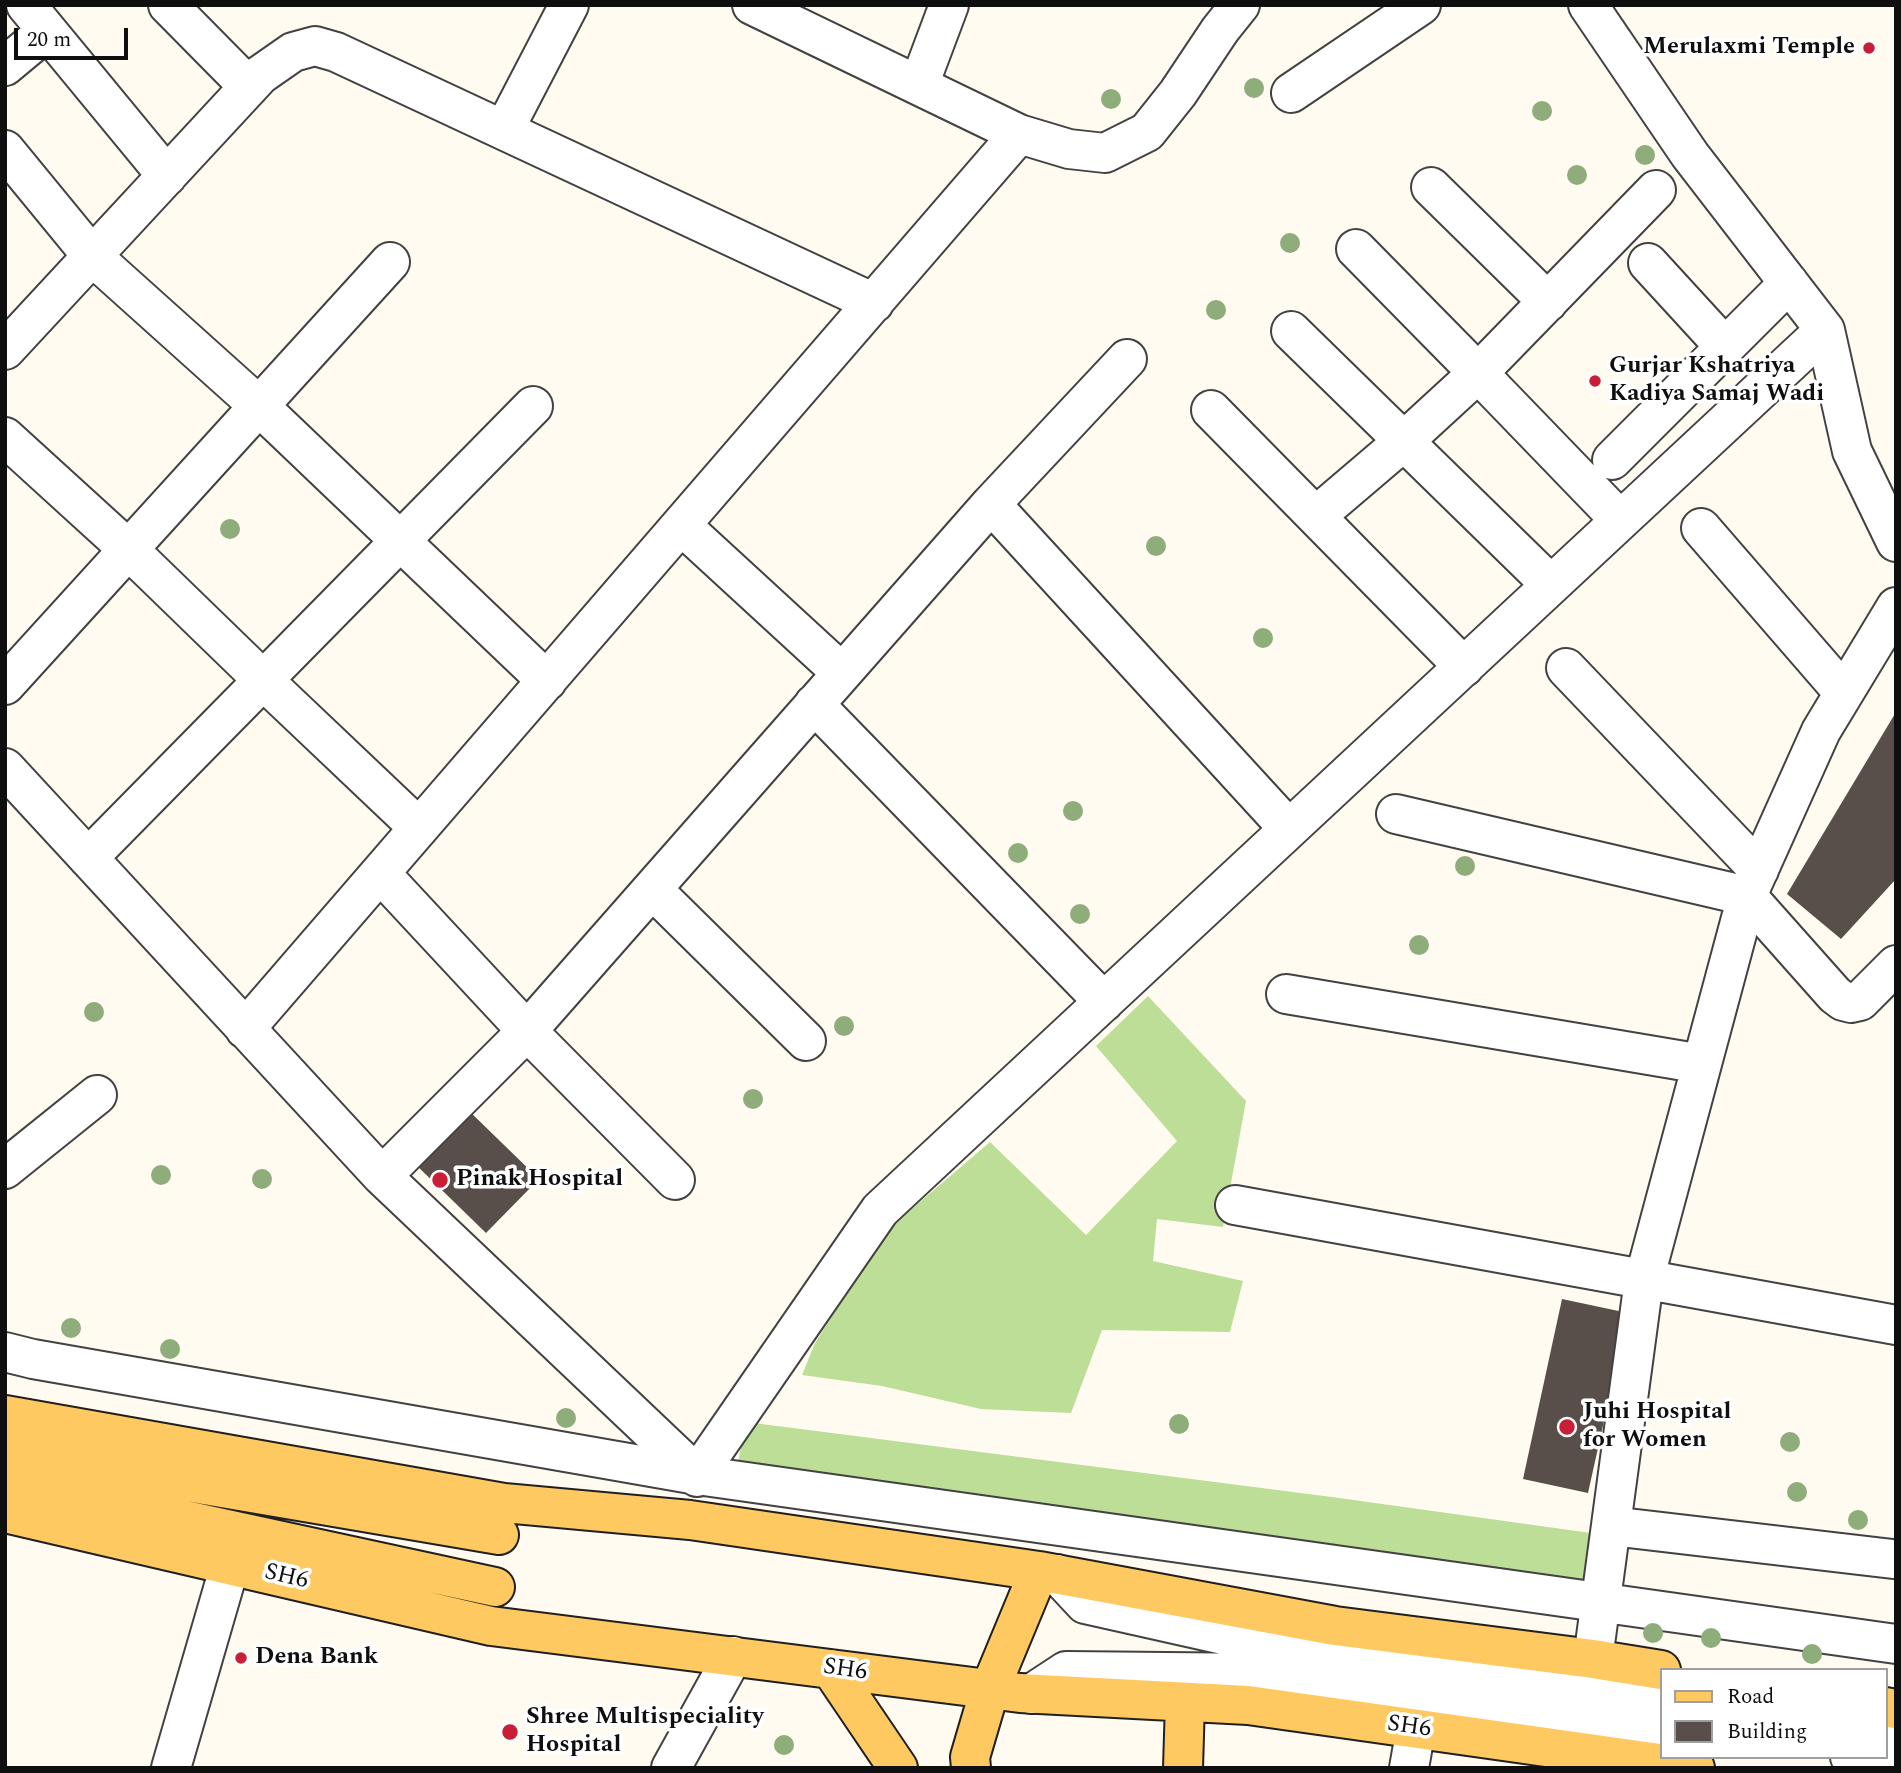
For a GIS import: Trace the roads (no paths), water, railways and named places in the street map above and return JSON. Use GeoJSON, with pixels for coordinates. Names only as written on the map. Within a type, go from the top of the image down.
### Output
{"type":"FeatureCollection","features":[{"type":"Feature","properties":{"kind":"main road"},"geometry":{"type":"LineString","coordinates":[[5,1415],[112,1434],[502,1519]]}},
{"type":"Feature","properties":{"kind":"main road"},"geometry":{"type":"LineString","coordinates":[[5,1447],[205,1485],[502,1519],[690,1520],[1048,1572],[1335,1626],[1660,1670]]}},
{"type":"Feature","properties":{"kind":"main road"},"geometry":{"type":"LineString","coordinates":[[5,1481],[495,1587]]}},
{"type":"Feature","properties":{"kind":"main road","name":"SH6"},"geometry":{"type":"LineString","coordinates":[[5,1513],[491,1626],[990,1689],[1248,1705],[1695,1768]]}},
{"type":"Feature","properties":{"kind":"main road"},"geometry":{"type":"LineString","coordinates":[[491,1626],[502,1519]]}},
{"type":"Feature","properties":{"kind":"main road"},"geometry":{"type":"LineString","coordinates":[[971,1768],[970,1757],[990,1689],[1048,1572]]}},
{"type":"Feature","properties":{"kind":"main road"},"geometry":{"type":"LineString","coordinates":[[831,1669],[898,1768]]}},
{"type":"Feature","properties":{"kind":"main road"},"geometry":{"type":"LineString","coordinates":[[1183,1768],[1185,1702]]}},
{"type":"Feature","properties":{"kind":"street"},"geometry":{"type":"LineString","coordinates":[[168,5],[249,88]]}},
{"type":"Feature","properties":{"kind":"street"},"geometry":{"type":"LineString","coordinates":[[504,130],[569,5]]}},
{"type":"Feature","properties":{"kind":"street"},"geometry":{"type":"LineString","coordinates":[[752,5],[1019,134],[1069,149],[1105,153],[1147,132],[1240,5]]}},
{"type":"Feature","properties":{"kind":"street"},"geometry":{"type":"LineString","coordinates":[[919,85],[949,5]]}},
{"type":"Feature","properties":{"kind":"street"},"geometry":{"type":"LineString","coordinates":[[1291,93],[1421,5]]}},
{"type":"Feature","properties":{"kind":"street"},"geometry":{"type":"LineString","coordinates":[[1588,5],[1690,155],[1825,330],[1852,452],[1896,542]]}},
{"type":"Feature","properties":{"kind":"street"},"geometry":{"type":"LineString","coordinates":[[5,66],[37,18],[167,176]]}},
{"type":"Feature","properties":{"kind":"street"},"geometry":{"type":"LineString","coordinates":[[5,349],[260,75],[293,52],[315,47],[336,52],[874,303]]}},
{"type":"Feature","properties":{"kind":"street"},"geometry":{"type":"LineString","coordinates":[[245,1029],[1019,134]]}},
{"type":"Feature","properties":{"kind":"street"},"geometry":{"type":"LineString","coordinates":[[5,150],[92,256],[259,407],[547,681]]}},
{"type":"Feature","properties":{"kind":"street"},"geometry":{"type":"LineString","coordinates":[[1431,187],[1548,302]]}},
{"type":"Feature","properties":{"kind":"street"},"geometry":{"type":"LineString","coordinates":[[1316,516],[1478,373],[1656,190]]}},
{"type":"Feature","properties":{"kind":"street"},"geometry":{"type":"LineString","coordinates":[[1356,249],[1620,520]]}},
{"type":"Feature","properties":{"kind":"street"},"geometry":{"type":"LineString","coordinates":[[5,685],[390,262]]}},
{"type":"Feature","properties":{"kind":"street"},"geometry":{"type":"LineString","coordinates":[[1648,263],[1725,347]]}},
{"type":"Feature","properties":{"kind":"street"},"geometry":{"type":"LineString","coordinates":[[1612,460],[1789,283]]}},
{"type":"Feature","properties":{"kind":"street"},"geometry":{"type":"LineString","coordinates":[[690,1520],[697,1475],[880,1210],[1825,330]]}},
{"type":"Feature","properties":{"kind":"street"},"geometry":{"type":"LineString","coordinates":[[1291,331],[1551,586]]}},
{"type":"Feature","properties":{"kind":"street"},"geometry":{"type":"LineString","coordinates":[[382,1176],[527,1031],[991,504],[1127,359]]}},
{"type":"Feature","properties":{"kind":"street"},"geometry":{"type":"LineString","coordinates":[[88,858],[533,406]]}},
{"type":"Feature","properties":{"kind":"street"},"geometry":{"type":"LineString","coordinates":[[1211,410],[1464,667]]}},
{"type":"Feature","properties":{"kind":"street"},"geometry":{"type":"LineString","coordinates":[[5,437],[129,550],[419,828]]}},
{"type":"Feature","properties":{"kind":"street"},"geometry":{"type":"LineString","coordinates":[[991,504],[1289,829]]}},
{"type":"Feature","properties":{"kind":"street"},"geometry":{"type":"LineString","coordinates":[[681,525],[842,673]]}},
{"type":"Feature","properties":{"kind":"street"},"geometry":{"type":"LineString","coordinates":[[1702,528],[1844,692]]}},
{"type":"Feature","properties":{"kind":"street"},"geometry":{"type":"LineString","coordinates":[[1593,1659],[1644,1280],[1753,883],[1821,732],[1896,607]]}},
{"type":"Feature","properties":{"kind":"street"},"geometry":{"type":"LineString","coordinates":[[1566,668],[1753,883],[1835,995],[1851,1003],[1860,1001],[1896,965]]}},
{"type":"Feature","properties":{"kind":"street"},"geometry":{"type":"LineString","coordinates":[[814,704],[1104,1002]]}},
{"type":"Feature","properties":{"kind":"street"},"geometry":{"type":"LineString","coordinates":[[5,768],[382,1176],[697,1475]]}},
{"type":"Feature","properties":{"kind":"street"},"geometry":{"type":"LineString","coordinates":[[1396,814],[1753,883]]}},
{"type":"Feature","properties":{"kind":"street"},"geometry":{"type":"LineString","coordinates":[[380,873],[527,1031],[675,1180]]}},
{"type":"Feature","properties":{"kind":"street"},"geometry":{"type":"LineString","coordinates":[[652,889],[806,1041]]}},
{"type":"Feature","properties":{"kind":"street"},"geometry":{"type":"LineString","coordinates":[[1286,994],[1702,1064]]}},
{"type":"Feature","properties":{"kind":"street"},"geometry":{"type":"LineString","coordinates":[[5,1169],[97,1095]]}},
{"type":"Feature","properties":{"kind":"street"},"geometry":{"type":"LineString","coordinates":[[1235,1205],[1896,1325]]}},
{"type":"Feature","properties":{"kind":"street"},"geometry":{"type":"LineString","coordinates":[[5,1352],[697,1475],[1896,1644]]}},
{"type":"Feature","properties":{"kind":"street"},"geometry":{"type":"LineString","coordinates":[[1061,1526],[1048,1572],[1085,1604],[1268,1645],[1660,1697]]}},
{"type":"Feature","properties":{"kind":"street"},"geometry":{"type":"LineString","coordinates":[[1611,1527],[1894,1559]]}},
{"type":"Feature","properties":{"kind":"street"},"geometry":{"type":"LineString","coordinates":[[171,1768],[230,1565]]}},
{"type":"Feature","properties":{"kind":"street"},"geometry":{"type":"LineString","coordinates":[[671,1768],[733,1657]]}},
{"type":"Feature","properties":{"kind":"street"},"geometry":{"type":"LineString","coordinates":[[1031,1693],[1066,1671],[1266,1673],[1660,1726]]}},
{"type":"Feature","properties":{"kind":"street"},"geometry":{"type":"LineString","coordinates":[[1409,1768],[1416,1728]]}},
{"type":"Feature","properties":{"kind":"street"},"geometry":{"type":"LineString","coordinates":[[1862,1759],[1896,1765]]}},
{"type":"Feature","properties":{"kind":"place","name":"Merulaxmi Temple"},"geometry":{"type":"Point","coordinates":[1869,48]}},
{"type":"Feature","properties":{"kind":"place","name":"Gurjar Kshatriya Kadiya Samaj Wadi"},"geometry":{"type":"Point","coordinates":[1595,381]}},
{"type":"Feature","properties":{"kind":"place","name":"Pinak Hospital"},"geometry":{"type":"Point","coordinates":[440,1180]}},
{"type":"Feature","properties":{"kind":"place","name":"Juhi Hospital for Women"},"geometry":{"type":"Point","coordinates":[1567,1427]}},
{"type":"Feature","properties":{"kind":"place","name":"Dena Bank"},"geometry":{"type":"Point","coordinates":[241,1658]}},
{"type":"Feature","properties":{"kind":"place","name":"Shree Multispeciality Hospital"},"geometry":{"type":"Point","coordinates":[510,1732]}}]}
